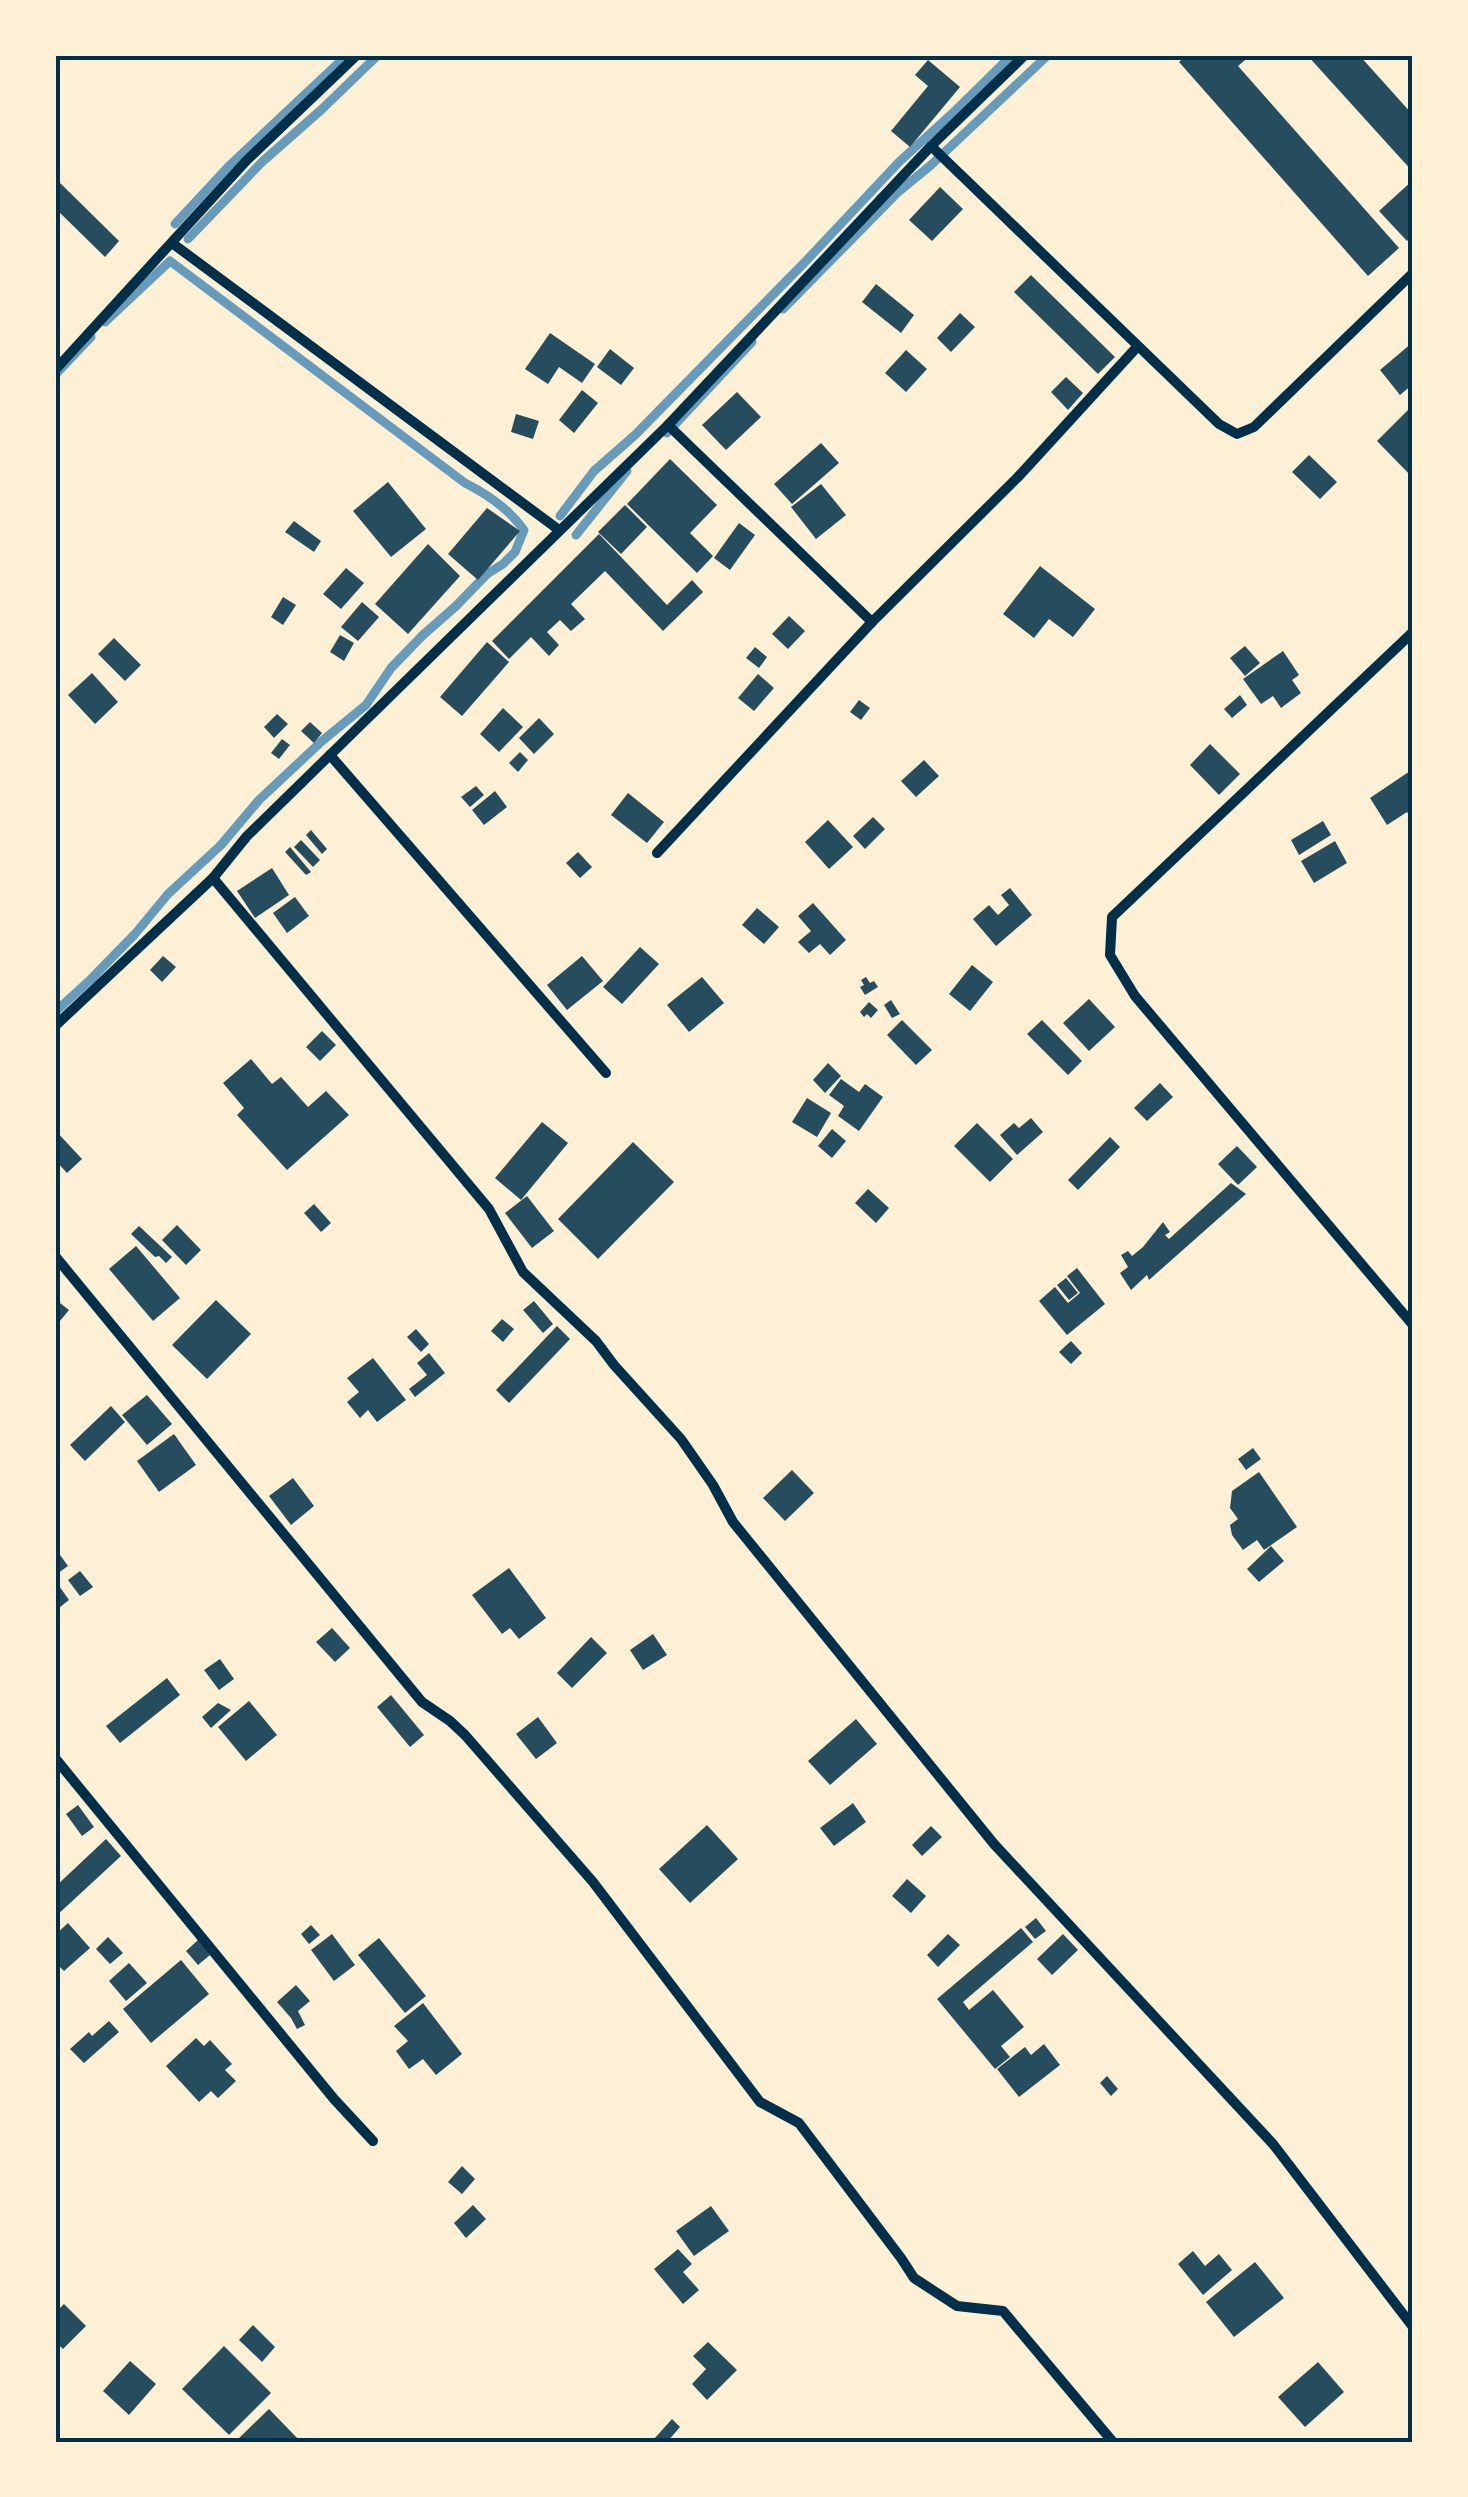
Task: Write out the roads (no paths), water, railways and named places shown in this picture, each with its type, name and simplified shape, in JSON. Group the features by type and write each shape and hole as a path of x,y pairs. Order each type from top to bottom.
{"street":[{"path":"55,370 247,160 357,55"},
{"path":"55,1026 213,878 247,836 668,425 931,146 1025,55"},
{"path":"931,146 1219,424 1237,434 1254,427 1413,273"},
{"path":"172,243 559,530"},
{"path":"657,853 872,622 1018,477 1138,346"},
{"path":"668,425 872,622"},
{"path":"1413,632 1112,917 1110,955 1147,1011 1413,1325"},
{"path":"330,755 606,1073"},
{"path":"213,878 490,1210 523,1272 596,1341 681,1440 714,1485 733,1522 994,1844 1273,2144 1413,2328"},
{"path":"55,1256 422,1702 465,1735 593,1882 760,2102 799,2123 914,2278 957,2306 1003,2311 1113,2442"},
{"path":"55,1758 334,2099 373,2141"}],"waterway":[{"path":"175,224 228,167 347,55"},
{"path":"188,239 262,162 378,55"},
{"path":"560,516 594,471 635,435 899,162 1012,55"},
{"path":"783,309 897,193 1048,55"},
{"path":"55,1012 135,934 168,894 221,845 259,800 366,705 391,668 423,635 515,552 524,530 497,503 170,261 105,322"},
{"path":"55,375 91,337"},
{"path":"667,433 752,342"},
{"path":"576,535 627,471"}]}
